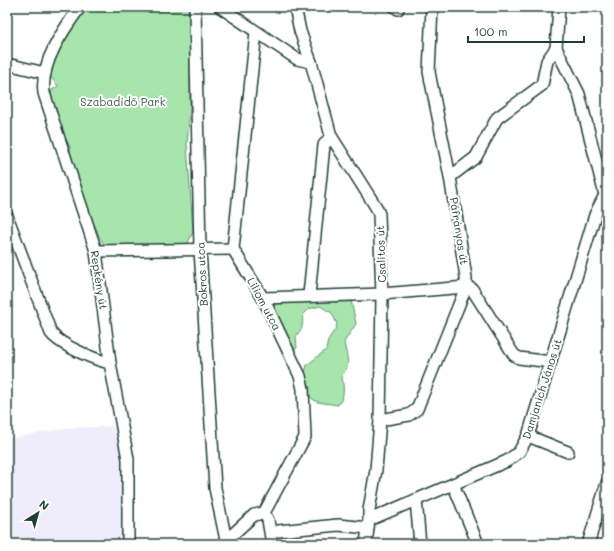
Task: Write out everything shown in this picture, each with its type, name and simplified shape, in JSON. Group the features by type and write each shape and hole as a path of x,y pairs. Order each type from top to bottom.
{"street":[{"name":"Repkény út","path":"80,7 59,40 45,73 43,83 44,93 96,251 110,362 128,459 128,544"},
{"name":"Bokros utca","path":"195,7 200,250 215,488 224,542"},
{"path":"220,7 297,59 311,62"},
{"name":"Csalitos út","path":"295,7 300,31 311,62 332,136 379,214 382,294 380,420 376,470 369,510 369,524"},
{"name":"Páfrányos út","path":"380,420 409,415 417,410 466,287 466,277 450,177 429,72 432,7"},
{"path":"450,177 476,157 497,118 542,85 547,61 556,48 559,7"},
{"path":"96,251 233,249 256,32"},
{"path":"556,48 579,94 606,196"},
{"path":"7,64 45,73"},
{"path":"309,295 324,145 332,136"},
{"name":"Damjanich János út","path":"369,524 416,500 513,457 523,447 528,436 551,362 595,215 606,196"},
{"path":"7,216 51,333 62,343 103,361 110,362"},
{"name":"Liliom utca","path":"233,249 263,298 300,376 303,389 305,430 302,445 264,513"},
{"path":"263,298 309,295 382,294 466,287 472,290 514,355 519,358 551,362"},
{"path":"528,436 568,452"},
{"path":"588,544 607,483"},
{"path":"454,484 478,544"},
{"path":"416,500 420,544"},
{"path":"224,542 254,515 264,513 268,520 272,544"},
{"path":"278,531 338,525 369,524 366,544"}],"shaded area":[{"path":"120,426 127,462 125,544 16,544 7,520 7,439 68,428"}],"green space":[{"name":"Szabadidő Park","path":"86,7 190,7 190,108 187,144 193,232 186,247 109,247 103,243 99,236 72,169 70,146 62,134 51,94 52,90 58,86 48,74 53,60"},
{"path":"351,300 356,324 344,342 348,364 342,375 343,391 341,401 338,405 317,402 310,397 304,376 307,365 326,350 328,340 336,328 337,324 332,313 320,306 308,309 303,314 302,328 296,336 297,348 294,350 289,346 273,308 275,304 281,302"},
{"path":"607,522 607,544 600,544"}]}
